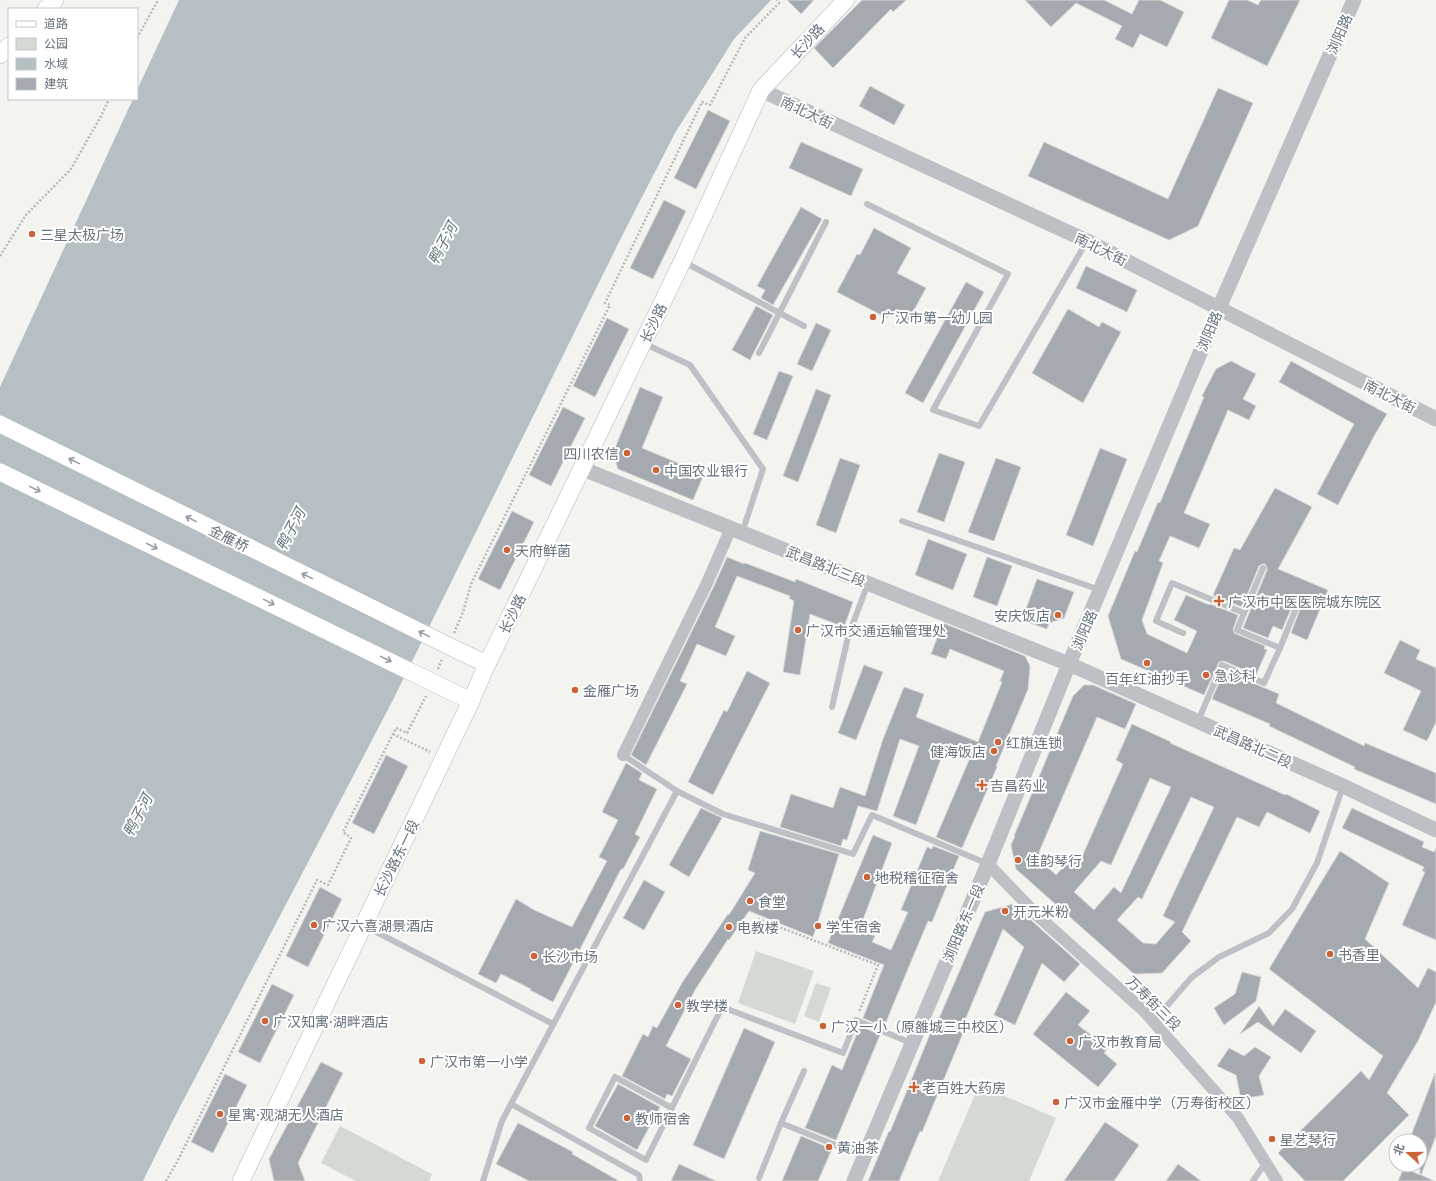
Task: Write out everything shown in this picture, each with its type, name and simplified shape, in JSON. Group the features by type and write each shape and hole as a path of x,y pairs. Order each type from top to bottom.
{"main road":[{"path":"47,8 55,0"},
{"name":"长沙路","path":"487,664 583,469 682,262 761,90 846,0"},
{"path":"0,55 8,47"},
{"name":"金雁桥","path":"0,424 451,653 487,664"},
{"path":"0,472 435,682 471,702"},
{"name":"长沙路东一段","path":"241,1181 471,702 487,664"}],"street":[{"name":"浏阳路","path":"1069,664 1219,308 1354,0"},
{"name":"南北大街","path":"761,90 1087,241 1436,419"},
{"name":"武昌路北三段","path":"583,469 1069,664"},
{"path":"623,756 707,583 736,530"},
{"name":"武昌路北二段","path":"1069,664 1343,786 1436,830"},
{"name":"浏阳路东一段","path":"854,1181 988,864 1069,664"},
{"name":"万寿街三段","path":"988,864 1038,916 1144,1011 1238,1118 1277,1181"}],"lane":[{"path":"867,204 1008,274 933,410 979,426 1087,241"},
{"path":"759,353 826,222"},
{"path":"682,262 804,326"},
{"path":"643,343 690,365 764,469 736,530"},
{"path":"902,521 1100,590"},
{"path":"1263,568 1237,630 1280,648"},
{"path":"832,707 848,637 868,583"},
{"path":"1183,633 1156,621 1172,583 1244,613"},
{"path":"1198,721 1222,665 1264,683 1297,606"},
{"path":"623,756 677,791 723,814 853,854 872,815 988,864"},
{"path":"1153,1022 1192,978 1219,957 1269,933 1292,909 1317,863 1343,786"},
{"path":"483,1181 502,1121 677,791"},
{"path":"364,925 553,1024"},
{"path":"672,1108 615,1077 589,1128 646,1160 672,1108 722,1007 843,1053 856,1020 913,1043"},
{"path":"759,1178 804,1071"},
{"path":"511,1104 639,1175 640,1181"},
{"path":"782,1123 864,1157"},
{"path":"1253,1181 1266,1162"}],"path":[{"path":"138,36 158,0"},
{"path":"454,634 463,612 471,584 610,305 605,303 702,102 710,105 745,38 779,4 777,0"},
{"path":"0,256 26,215 71,169 109,100"},
{"path":"166,1181 177,1162 316,880 328,885 350,838 343,832 396,728 407,733 451,653"},
{"path":"393,734 443,759"},
{"path":"758,918 878,965 856,1020"}],"green space":[{"path":"756,951 814,971 795,1024 738,1003"},
{"path":"816,983 831,988 819,1022 804,1016"},
{"path":"979,1085 1056,1118 1029,1181 938,1181"},
{"path":"340,1126 432,1174 429,1181 356,1181 321,1163"}],"water":[{"name":"鸭子河","path":"179,0 771,0 734,39 675,133 622,236 393,700 171,1124 143,1181 0,1181 0,387 133,100 138,100 138,88"}],"building":[{"path":"787,0 814,0 801,14"},
{"path":"862,0 906,0 893,12 891,9 833,68 814,48"},
{"path":"1025,0 1104,0 1132,14 1139,0 1160,0 1184,12 1167,47 1140,34 1133,48 1115,39 1122,26 1076,3 1051,27"},
{"path":"1229,0 1247,0 1258,5 1261,0 1300,0 1267,66 1211,38"},
{"path":"870,86 905,105 894,125 859,106"},
{"path":"1218,88 1253,103 1198,226 1169,240 1028,176 1044,142 1168,199"},
{"path":"708,110 730,121 696,189 674,178"},
{"path":"801,142 863,169 851,196 789,168"},
{"path":"664,200 686,211 653,279 630,268"},
{"path":"801,207 822,219 773,305 761,298 765,290 757,286"},
{"path":"874,228 911,248 897,273 926,288 907,323 890,313 887,318 837,292 857,254 860,255"},
{"path":"1086,266 1137,290 1127,312 1076,288"},
{"path":"966,282 984,292 923,403 905,393"},
{"path":"756,306 773,315 750,360 732,350"},
{"path":"1068,309 1099,327 1102,322 1121,332 1083,403 1032,373"},
{"path":"607,318 629,329 595,397 573,386"},
{"path":"816,323 831,330 812,371 797,364"},
{"path":"1231,361 1256,374 1243,399 1256,406 1249,420 1228,410 1184,513 1210,524 1199,548 1170,536 1159,561 1163,563 1142,620 1147,634 1187,653 1197,631 1174,620 1186,595 1238,615 1233,629 1234,633 1265,646 1264,649 1267,650 1256,675 1224,661 1219,662 1204,695 1121,659 1108,616 1135,551 1137,552 1158,502 1160,503 1204,397 1202,396 1216,369"},
{"path":"1291,361 1387,414 1338,505 1317,494 1354,424 1279,382"},
{"path":"779,371 793,376 767,440 753,434"},
{"path":"640,387 663,397 642,448 704,474 693,500 618,469 613,453"},
{"path":"816,389 831,395 798,482 783,476"},
{"path":"563,407 585,418 551,486 529,475"},
{"path":"1100,448 1127,459 1093,546 1066,535"},
{"path":"939,453 965,462 944,522 917,512"},
{"path":"840,458 860,465 836,533 816,525"},
{"path":"996,458 1021,467 994,541 968,532"},
{"path":"1275,488 1312,507 1278,569 1328,590 1307,640 1291,633 1301,607 1301,604 1298,602 1293,604 1282,630 1273,626 1268,638 1243,628 1267,570 1265,564 1259,566 1242,607 1213,595 1234,548 1240,550"},
{"path":"512,511 534,522 500,590 478,579"},
{"path":"928,539 967,554 953,590 915,575"},
{"path":"727,557 795,582 796,579 853,602 844,627 810,614 800,675 783,672 794,601 789,598 790,596 737,576 715,627 735,636 726,656 697,644 680,681 687,684 646,765 631,755"},
{"path":"987,557 1012,566 997,606 973,597"},
{"path":"1037,579 1074,592 1064,618 1049,623 1047,629 1022,620"},
{"path":"943,623 1025,656 1030,666 1028,689 996,766 997,767 962,848 936,837 970,758 945,748 916,825 893,816 919,746 900,739 877,811 858,806 847,840 843,839 841,846 780,827 791,794 833,808 840,787 865,796 883,739 904,687 924,694 916,717 978,742 1002,682 1000,681 1004,671 950,649 946,659 931,654"},
{"path":"1400,640 1420,650 1416,659 1436,668 1436,722 1427,741 1403,730 1421,691 1384,673"},
{"path":"864,665 883,672 856,740 838,733"},
{"path":"747,671 770,683 713,795 688,782 724,710 727,712"},
{"path":"1224,671 1279,694 1276,703 1364,746 1365,743 1436,773 1436,804 1354,769 1355,767 1269,726 1270,724 1212,699"},
{"path":"1084,685 1093,685 1136,704 1125,729 1097,717 1039,852 1043,863 1056,875 1075,854 1081,859 1123,764 1116,760 1132,724 1171,742 1170,743 1285,795 1286,794 1320,811 1310,833 1267,812 1259,827 1237,817 1182,932 1191,941 1162,973 1134,974 1016,869 1011,845 1073,696","holes":["1150,778 1171,787 1121,893 1114,887 1094,910 1074,892 1101,861 1111,865","1191,797 1214,807 1163,916 1175,922 1156,944 1143,943 1117,920 1138,897 1142,899"]},
{"path":"386,755 408,766 374,834 352,823"},
{"path":"626,763 642,773 639,780 657,789 635,834 640,837 623,869 621,869 553,1002 501,974 496,983 478,974 516,899 534,910 572,927 607,861 599,857 618,820 602,812"},
{"path":"701,808 722,818 689,877 669,865"},
{"path":"1352,808 1424,842 1422,847 1434,852 1436,848 1436,940 1402,925 1425,872 1422,871 1424,867 1342,828"},
{"path":"760,831 839,854 813,937 749,911 729,940 728,939 695,990 666,1046 691,1059 672,1096 667,1094 665,1099 622,1076 643,1034 648,1037 653,1026 657,1028 682,983 728,914 729,915 755,873 748,870"},
{"path":"873,835 892,843 859,930 875,936 872,942 891,950 908,912 901,910 927,847 932,849 933,846 959,856 932,922 928,921 884,1027 863,1018 884,965 828,943"},
{"path":"1340,851 1389,883 1365,939 1418,988 1428,968 1436,972 1436,1002 1418,1041 1387,1093 1409,1115 1391,1133 1388,1133 1388,1136 1343,1181 1305,1181 1278,1153 1361,1071 1369,1080 1383,1056 1269,969"},
{"path":"644,880 665,892 644,930 623,918"},
{"path":"320,887 342,899 308,967 286,956"},
{"path":"1013,904 1080,964 1064,982 1042,963 1015,1025 994,1015 1024,947 1003,929 960,1032 963,1033 922,1132 920,1131 899,1181 868,1181 889,1131 890,1132 935,1022 937,1023 985,912"},
{"path":"1242,972 1261,977 1256,1001 1224,1025 1214,1008 1235,994"},
{"path":"272,984 294,995 260,1063 238,1052"},
{"name":"广汉市教育局","path":"1066,992 1090,1011 1078,1025 1108,1048 1104,1053 1117,1064 1098,1087 1033,1034"},
{"path":"1259,1006 1273,1026 1285,1009 1316,1031 1301,1053 1258,1022 1240,1034"},
{"path":"860,1026 880,1035 836,1140 805,1128 832,1065 842,1070"},
{"path":"744,1028 775,1042 724,1159 693,1145"},
{"path":"1255,1047 1271,1057 1259,1076 1264,1095 1241,1099 1236,1075 1217,1066 1229,1048 1244,1056"},
{"path":"321,1062 343,1073 298,1163 305,1181 274,1181 269,1159"},
{"path":"1435,1073 1436,1136 1428,1157 1428,1133 1412,1133"},
{"path":"225,1074 247,1085 213,1153 191,1142"},
{"name":"教师宿舍","path":"618,1084 660,1107 637,1150 595,1126"},
{"path":"1105,1122 1139,1145 1114,1181 1064,1181"},
{"path":"518,1123 573,1152 572,1154 619,1181 529,1181 496,1164"},
{"path":"801,1136 832,1149 818,1181 782,1181"},
{"path":"679,1164 716,1181 671,1181"},
{"path":"1178,1164 1201,1181 1166,1181"},
{"path":"1402,1173 1415,1173 1420,1175 1420,1173 1422,1173 1421,1175 1434,1181 1398,1181"}],"place":[{"name":"三星太极广场","path":"32,234"},
{"name":"广汉市第一幼儿园","path":"873,317"},
{"name":"四川农信","path":"627,453"},
{"name":"中国农业银行","path":"656,470"},
{"name":"天府鲜菌","path":"507,550"},
{"name":"广汉市中医医院城东院区","path":"1219,601"},
{"name":"安庆饭店","path":"1058,615"},
{"name":"广汉市交通运输管理处","path":"798,630"},
{"name":"百年红油抄手","path":"1147,663"},
{"name":"急诊科","path":"1206,675"},
{"name":"金雁广场","path":"575,690"},
{"name":"红旗连锁","path":"998,742"},
{"name":"健海饭店","path":"994,751"},
{"name":"吉昌药业","path":"982,785"},
{"name":"佳韵琴行","path":"1018,860"},
{"name":"地税稽征宿舍","path":"867,877"},
{"name":"食堂","path":"750,901"},
{"name":"开元米粉","path":"1005,911"},
{"name":"广汉六喜湖景酒店","path":"314,925"},
{"name":"学生宿舍","path":"818,926"},
{"name":"电教楼","path":"729,927"},
{"name":"书香里","path":"1330,954"},
{"name":"长沙市场","path":"534,956"},
{"name":"教学楼","path":"678,1005"},
{"name":"广汉知寓·湖畔酒店","path":"265,1021"},
{"name":"广汉一小（原雒城三中校区）","path":"823,1026"},
{"name":"广汉市教育局","path":"1070,1041"},
{"name":"广汉市第一小学","path":"422,1061"},
{"name":"老百姓大药房","path":"914,1087"},
{"name":"广汉市金雁中学（万寿街校区）","path":"1056,1102"},
{"name":"星寓·观湖无人酒店","path":"220,1114"},
{"name":"教师宿舍","path":"627,1118"},
{"name":"星艺琴行","path":"1272,1139"},
{"name":"黄油茶","path":"829,1147"}]}
